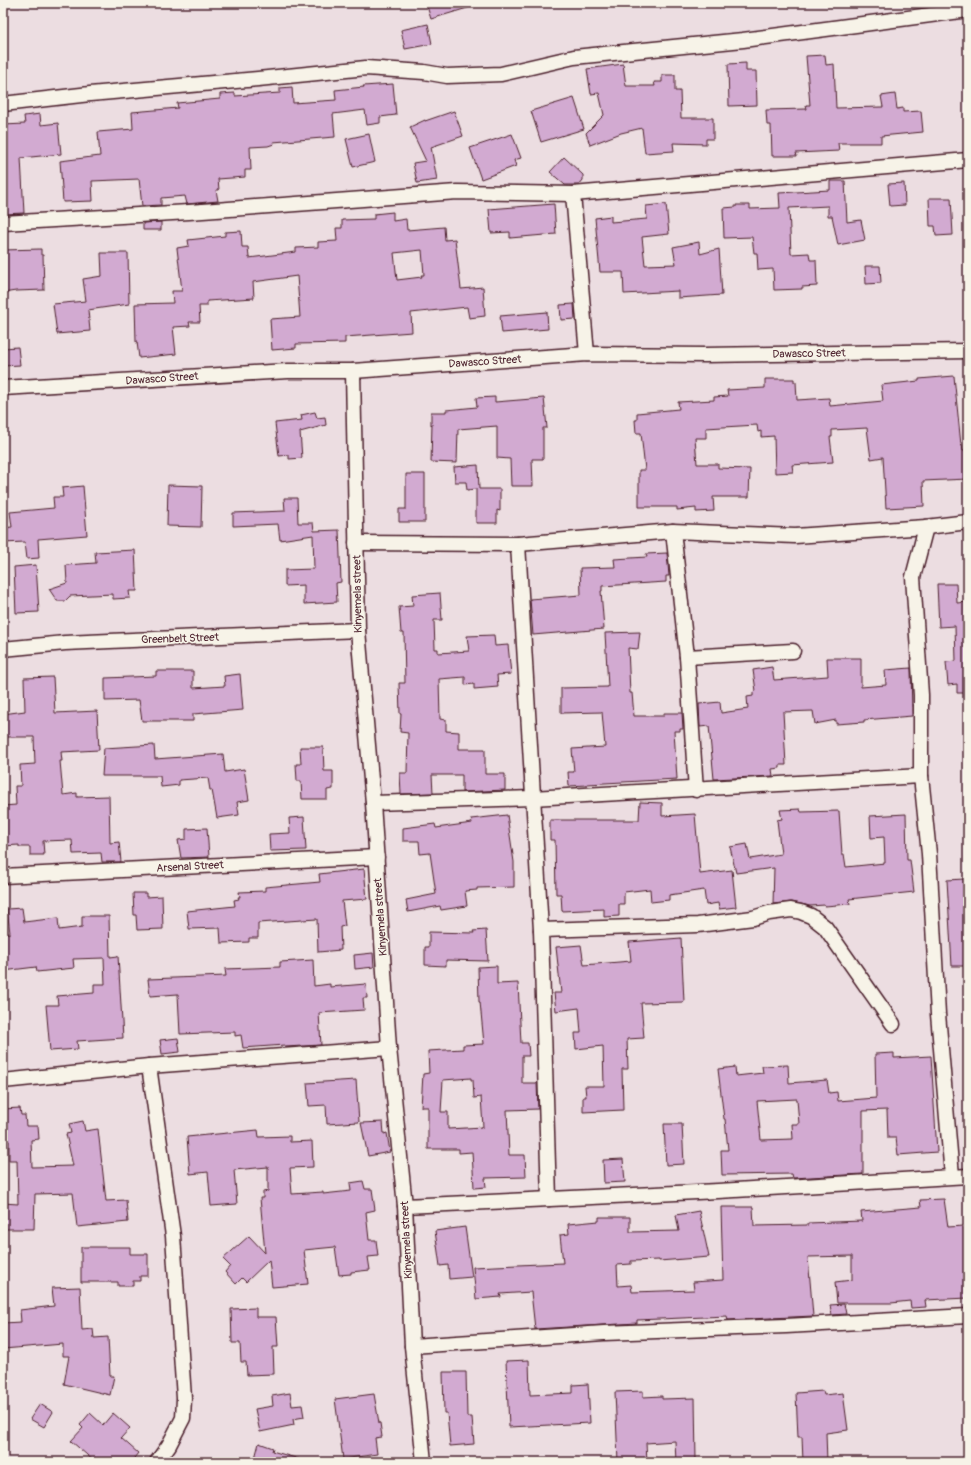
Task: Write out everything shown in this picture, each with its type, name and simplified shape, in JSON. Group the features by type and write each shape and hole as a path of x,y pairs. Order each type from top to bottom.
{"street":[{"path":"3,104 90,94 258,80 366,68 424,72 448,76 501,74 574,57 743,40 968,10"},
{"path":"3,223 197,212 457,192 573,194 968,160"},
{"path":"573,194 587,354"},
{"name":"Dawasco Street","path":"3,388 288,371 353,371 587,354 705,355 968,351"},
{"name":"Kinyemela street","path":"353,371 358,630 374,803 388,1048 405,1206 412,1346 424,1462"},
{"path":"356,543 518,544 673,531 795,536 926,527 968,522"},
{"path":"926,527 913,576 920,695 921,776 929,854 938,1014 952,1176"},
{"path":"673,531 687,657 696,790"},
{"path":"518,544 541,930 549,1199"},
{"name":"Greenbelt Street","path":"3,649 65,643 358,630"},
{"path":"687,657 793,651"},
{"path":"374,803 532,798 696,790 921,776"},
{"name":"Arsenal Street","path":"3,876 376,857"},
{"path":"541,930 698,925 753,918 780,911 791,910 801,912 811,916 825,927 893,1024"},
{"path":"3,1081 149,1066 388,1048"},
{"path":"149,1066 173,1236 184,1398 183,1418 169,1445 157,1462"},
{"path":"405,1206 718,1191 968,1176"},
{"path":"412,1346 604,1333 786,1326 968,1316"}],"building":[{"path":"426,3 474,3 474,6 431,19"},
{"path":"428,24 432,44 405,49 401,30"},
{"path":"825,55 826,65 834,64 836,108 883,107 881,96 895,94 897,109 903,108 903,112 921,111 923,132 881,136 881,143 838,143 839,151 796,153 797,156 772,156 771,125 767,125 766,110 807,109 806,105 810,105 806,56"},
{"path":"746,63 746,71 756,71 757,105 729,106 728,64"},
{"path":"623,64 626,86 655,86 654,82 662,82 662,75 675,75 675,91 680,91 681,118 713,118 713,139 706,139 706,144 673,143 674,151 645,153 642,128 621,133 590,145 586,133 604,115 599,93 591,94 587,69"},
{"path":"393,84 396,115 380,117 380,123 367,125 365,110 333,114 335,137 273,142 274,144 268,146 250,147 251,170 245,170 245,177 218,179 219,190 216,190 218,201 187,204 185,196 161,198 161,205 142,206 139,179 92,181 93,201 63,202 60,161 100,156 98,132 133,129 132,112 178,108 177,103 220,99 220,94 235,93 235,96 280,93 280,88 292,87 293,103 336,100 335,90"},
{"path":"574,98 584,129 541,142 531,111"},
{"path":"454,111 463,136 431,147 437,180 417,183 413,163 426,161 410,127 425,120"},
{"path":"40,114 41,125 58,123 61,154 21,158 24,213 3,214 3,125 25,124 24,116"},
{"path":"369,134 375,162 353,167 346,139"},
{"path":"512,134 521,158 514,160 516,166 481,179 470,148"},
{"path":"564,157 583,175 583,180 579,185 565,185 550,172"},
{"path":"830,181 845,181 847,222 861,220 865,240 838,245 832,216 828,216 828,206 789,208 791,254 809,253 810,260 816,260 817,286 802,287 802,289 774,290 773,269 758,270 757,253 754,253 752,237 724,238 723,208 736,207 736,205 750,205 750,209 780,208 779,193 830,190"},
{"path":"904,183 905,205 890,206 888,184"},
{"path":"929,198 951,198 953,235 936,236 935,226 930,226"},
{"path":"554,204 556,234 510,238 510,232 491,233 489,209"},
{"path":"666,204 669,234 642,237 645,265 676,264 673,247 699,242 700,254 719,249 722,295 678,298 678,291 624,294 623,272 600,272 595,218 611,216 611,222 647,219 646,206"},
{"path":"393,212 393,221 406,219 407,230 444,227 445,240 455,239 461,289 483,287 485,316 469,318 467,307 411,313 412,332 345,337 345,343 296,344 296,348 272,350 270,319 300,317 297,276 253,282 254,298 207,301 207,306 199,306 200,322 189,322 190,326 173,327 176,354 139,358 136,342 135,304 173,303 172,291 182,291 177,248 189,246 188,240 225,236 225,232 241,231 242,247 248,247 249,258 296,252 296,248 318,247 318,242 337,241 336,228 342,228 342,220 374,219 374,214","holes":["422,250 424,275 421,275 422,277 397,280 394,253"]},
{"path":"161,222 161,230 143,230 143,223"},
{"path":"41,249 41,255 43,255 44,290 3,293 3,250"},
{"path":"101,253 128,253 129,304 88,310 90,331 57,334 53,304 86,301 83,279 102,276"},
{"path":"865,266 880,266 881,283 866,284"},
{"path":"574,304 575,319 561,320 560,305"},
{"path":"547,312 548,329 502,333 500,316"},
{"path":"18,347 20,365 3,366 3,348"},
{"path":"954,376 961,445 962,444 963,451 968,450 968,479 923,481 924,506 886,508 883,457 871,459 867,428 832,430 832,437 830,437 833,462 792,465 793,472 775,473 774,436 761,437 761,431 758,432 757,425 706,428 706,438 695,438 697,464 718,464 718,468 750,469 749,497 713,497 714,511 696,512 696,508 677,510 677,507 639,507 639,470 645,470 641,433 636,433 635,420 637,420 637,413 679,409 678,402 714,400 714,397 728,396 727,390 765,388 765,379 794,379 794,382 796,382 797,400 829,398 830,406 883,401 881,385 919,381 919,379"},
{"path":"495,397 495,402 544,398 547,428 543,428 543,459 532,459 533,486 511,486 510,459 497,458 497,426 458,429 457,463 431,462 431,412 446,412 446,410 477,407 476,398"},
{"path":"315,412 317,418 325,417 326,425 300,432 302,458 289,459 289,455 279,456 275,423 302,420 301,415"},
{"path":"478,465 479,489 500,489 500,511 497,510 497,523 476,523 476,489 467,490 466,482 455,482 454,467"},
{"path":"406,474 425,474 425,522 399,522 399,509 406,509"},
{"path":"168,485 202,486 201,527 167,526"},
{"path":"83,486 87,535 38,539 39,558 27,559 25,542 3,543 3,528 12,527 10,512 54,508 53,497 63,497 62,488"},
{"path":"284,498 297,498 298,523 313,523 314,531 339,530 341,582 336,583 337,602 304,604 304,585 285,586 285,570 314,569 313,535 280,540 278,524 233,526 233,513 285,511"},
{"path":"135,550 137,591 129,591 130,598 113,599 113,594 70,596 65,601 57,601 49,589 67,583 66,565 96,563 95,552"},
{"path":"667,553 669,576 666,576 666,582 602,586 601,591 604,629 533,635 530,599 581,595 580,568 615,567 614,559 647,557 646,554"},
{"path":"36,565 39,612 16,613 14,567"},
{"path":"937,584 956,584 957,603 968,602 968,693 957,693 957,684 948,685 946,662 956,661 955,626 939,627"},
{"path":"440,593 442,620 434,620 435,649 438,649 438,653 469,651 467,636 494,635 495,646 508,645 511,674 497,675 498,687 474,689 474,684 465,685 465,677 439,679 440,719 446,720 446,731 459,732 459,749 485,749 485,774 505,774 505,790 462,792 462,775 432,775 433,793 401,794 400,773 407,773 408,733 400,732 401,714 399,683 405,683 404,633 401,633 399,607 413,606 412,595"},
{"path":"640,632 638,649 628,648 630,693 632,693 634,716 664,716 664,713 682,713 683,729 680,729 680,731 674,731 677,779 569,786 568,772 574,772 572,749 605,747 602,712 561,713 561,688 608,687 605,633"},
{"path":"827,658 861,658 861,687 886,685 885,670 911,668 912,716 836,724 836,720 815,724 813,711 783,712 786,765 780,765 780,768 772,769 773,776 714,779 709,726 700,727 699,704 720,702 721,713 748,709 747,697 753,696 753,692 756,691 753,670 772,667 774,680 828,676"},
{"path":"156,671 193,671 193,688 225,686 224,676 240,674 243,710 193,714 193,721 142,721 139,700 105,701 105,678 156,676"},
{"path":"53,677 55,713 97,711 99,750 61,752 62,761 60,761 63,795 77,793 77,797 109,796 110,843 119,842 121,862 102,862 101,853 73,854 72,840 43,841 44,855 30,855 30,847 19,847 19,845 3,846 3,806 16,805 15,786 21,786 20,765 35,764 34,737 3,737 3,714 25,711 24,678"},
{"path":"154,745 155,759 223,754 225,772 244,769 249,800 237,802 239,815 217,818 212,790 210,790 208,778 179,780 179,785 161,787 160,776 102,776 104,748"},
{"path":"300,747 323,747 324,771 333,771 333,789 327,790 327,799 302,799 301,781 297,781 296,764 301,764"},
{"path":"640,802 662,803 662,816 695,814 700,874 732,870 736,907 719,909 718,903 706,905 704,890 669,895 669,900 651,902 650,889 624,892 624,904 619,904 619,916 604,917 604,909 562,911 561,894 556,894 555,840 550,840 550,820 639,820"},
{"path":"800,809 801,812 839,811 842,854 844,854 846,867 885,863 884,837 871,838 870,816 906,814 907,860 910,860 914,892 849,899 850,904 810,906 792,902 773,904 774,868 736,873 730,847 747,844 750,859 781,854 777,820 782,819 780,810"},
{"path":"507,815 514,862 514,887 477,888 477,890 465,891 467,906 441,910 440,906 408,912 406,900 436,894 430,853 420,854 419,841 403,841 403,828 435,824 436,828 472,823 471,819"},
{"path":"304,817 306,850 270,851 269,834 290,833 289,818"},
{"path":"207,828 209,857 181,858 178,840 186,839 186,829"},
{"path":"364,869 367,899 342,901 345,926 340,927 341,950 318,952 317,919 258,923 258,938 249,938 249,942 221,943 220,928 189,929 187,911 235,906 234,900 239,899 239,892 265,891 265,887 320,882 319,874"},
{"path":"964,879 964,892 968,892 968,966 952,966 947,880"},
{"path":"133,893 146,893 146,897 162,896 163,929 137,930 136,915 134,915"},
{"path":"22,908 24,922 58,918 59,930 82,927 82,916 109,916 110,957 118,956 123,1038 77,1041 78,1049 50,1051 46,1005 58,1005 57,996 94,993 94,984 105,984 104,958 73,959 74,968 37,972 36,967 3,971 3,934 10,933 7,909"},
{"path":"486,930 488,961 446,960 446,966 425,965 425,947 429,947 429,932 474,933 473,931"},
{"path":"681,938 684,1002 641,1003 644,1038 627,1039 628,1069 622,1069 623,1110 583,1112 583,1097 586,1097 585,1086 604,1086 603,1046 576,1049 575,1033 581,1033 579,1008 556,1011 554,993 561,993 556,947 581,945 584,965 631,961 629,942"},
{"path":"373,953 374,967 355,969 354,955"},
{"path":"313,960 314,986 330,984 330,987 366,984 367,998 363,998 364,1010 319,1013 321,1045 285,1047 285,1045 243,1048 241,1035 235,1036 235,1032 180,1034 178,994 150,996 148,979 226,976 225,969 280,967 280,962"},
{"path":"497,966 497,984 518,983 521,1043 528,1043 529,1056 522,1056 522,1083 537,1083 538,1109 507,1110 509,1155 525,1155 526,1177 485,1178 486,1187 474,1188 472,1152 459,1153 459,1149 428,1149 428,1107 421,1107 423,1074 429,1073 428,1051 463,1049 463,1045 484,1044 479,1002 478,967","holes":["471,1078 471,1080 473,1080 474,1098 481,1097 483,1127 448,1129 448,1112 441,1112 443,1080"]},
{"path":"178,1038 180,1052 162,1054 160,1040"},
{"path":"894,1053 894,1058 931,1056 937,1152 898,1155 896,1138 888,1138 887,1110 863,1111 863,1174 793,1178 792,1174 722,1175 721,1150 728,1150 718,1069 735,1067 736,1076 763,1073 762,1066 788,1065 789,1083 827,1080 829,1093 837,1092 838,1101 876,1098 875,1054","holes":["797,1099 799,1124 792,1124 793,1139 761,1140 757,1101"]},
{"path":"356,1080 359,1122 327,1124 326,1105 309,1106 307,1083"},
{"path":"20,1108 21,1115 25,1115 26,1126 38,1126 39,1139 31,1140 32,1167 73,1166 66,1134 71,1133 69,1124 83,1121 85,1131 98,1129 106,1201 126,1200 128,1222 77,1227 73,1193 35,1194 34,1229 3,1229 3,1203 18,1204 17,1160 9,1160 9,1141 3,1141 3,1109"},
{"path":"383,1122 384,1134 387,1133 390,1152 368,1156 361,1123"},
{"path":"664,1124 682,1124 684,1164 666,1165"},
{"path":"258,1130 259,1137 290,1136 290,1142 312,1141 313,1167 290,1168 292,1194 323,1192 323,1194 351,1191 350,1183 363,1181 365,1189 372,1189 375,1210 366,1212 369,1240 376,1240 378,1256 368,1257 370,1270 339,1275 335,1247 304,1250 308,1284 272,1287 269,1260 246,1282 242,1278 236,1284 225,1272 230,1266 223,1259 249,1236 265,1253 260,1198 263,1198 263,1192 268,1191 268,1167 234,1170 237,1204 211,1206 208,1172 190,1174 187,1137"},
{"path":"623,1159 625,1182 604,1183 603,1160"},
{"path":"944,1199 948,1227 964,1226 968,1268 968,1298 925,1300 926,1307 911,1308 910,1301 891,1303 837,1303 835,1282 852,1280 852,1256 808,1257 813,1316 728,1320 727,1316 637,1320 637,1323 535,1329 531,1292 500,1294 501,1297 476,1299 473,1267 563,1263 560,1235 569,1234 568,1224 599,1221 599,1217 630,1217 630,1232 679,1231 676,1215 699,1211 709,1257 659,1261 631,1261 631,1264 617,1265 618,1286 631,1285 632,1292 694,1290 693,1282 723,1280 721,1207 753,1207 754,1226 808,1225 808,1223 862,1221 861,1212 921,1207 920,1200"},
{"path":"465,1227 472,1277 449,1279 448,1265 440,1266 435,1231"},
{"path":"81,1247 130,1247 130,1254 148,1254 148,1276 140,1276 140,1281 133,1281 133,1286 118,1286 118,1282 81,1282"},
{"path":"80,1287 82,1330 93,1329 94,1338 108,1337 110,1376 114,1376 110,1395 64,1384 69,1356 63,1356 63,1344 3,1349 3,1323 21,1322 20,1310 54,1306 52,1288"},
{"path":"844,1304 846,1314 832,1315 830,1305"},
{"path":"256,1308 256,1317 276,1317 278,1347 273,1347 274,1374 247,1375 246,1362 241,1362 240,1343 232,1343 231,1309"},
{"path":"529,1360 530,1395 573,1393 573,1385 588,1384 590,1423 509,1427 506,1361"},
{"path":"443,1372 466,1372 467,1417 472,1417 474,1444 450,1446 447,1413 444,1413"},
{"path":"643,1391 643,1397 662,1396 662,1399 695,1398 696,1462 676,1462 675,1441 646,1443 647,1462 618,1462 615,1392"},
{"path":"823,1391 824,1395 843,1393 848,1430 826,1433 827,1462 803,1462 802,1437 798,1437 796,1393"},
{"path":"290,1393 292,1406 302,1405 304,1417 293,1419 294,1425 260,1432 255,1409 273,1406 272,1396"},
{"path":"374,1394 382,1437 375,1438 377,1454 343,1459 335,1399"},
{"path":"40,1404 53,1412 44,1427 30,1419"},
{"path":"90,1413 103,1425 113,1413 130,1428 121,1438 138,1453 131,1462 95,1462 71,1441 83,1428 80,1425"},
{"path":"259,1443 273,1448 272,1451 299,1459 299,1462 254,1462"}]}
